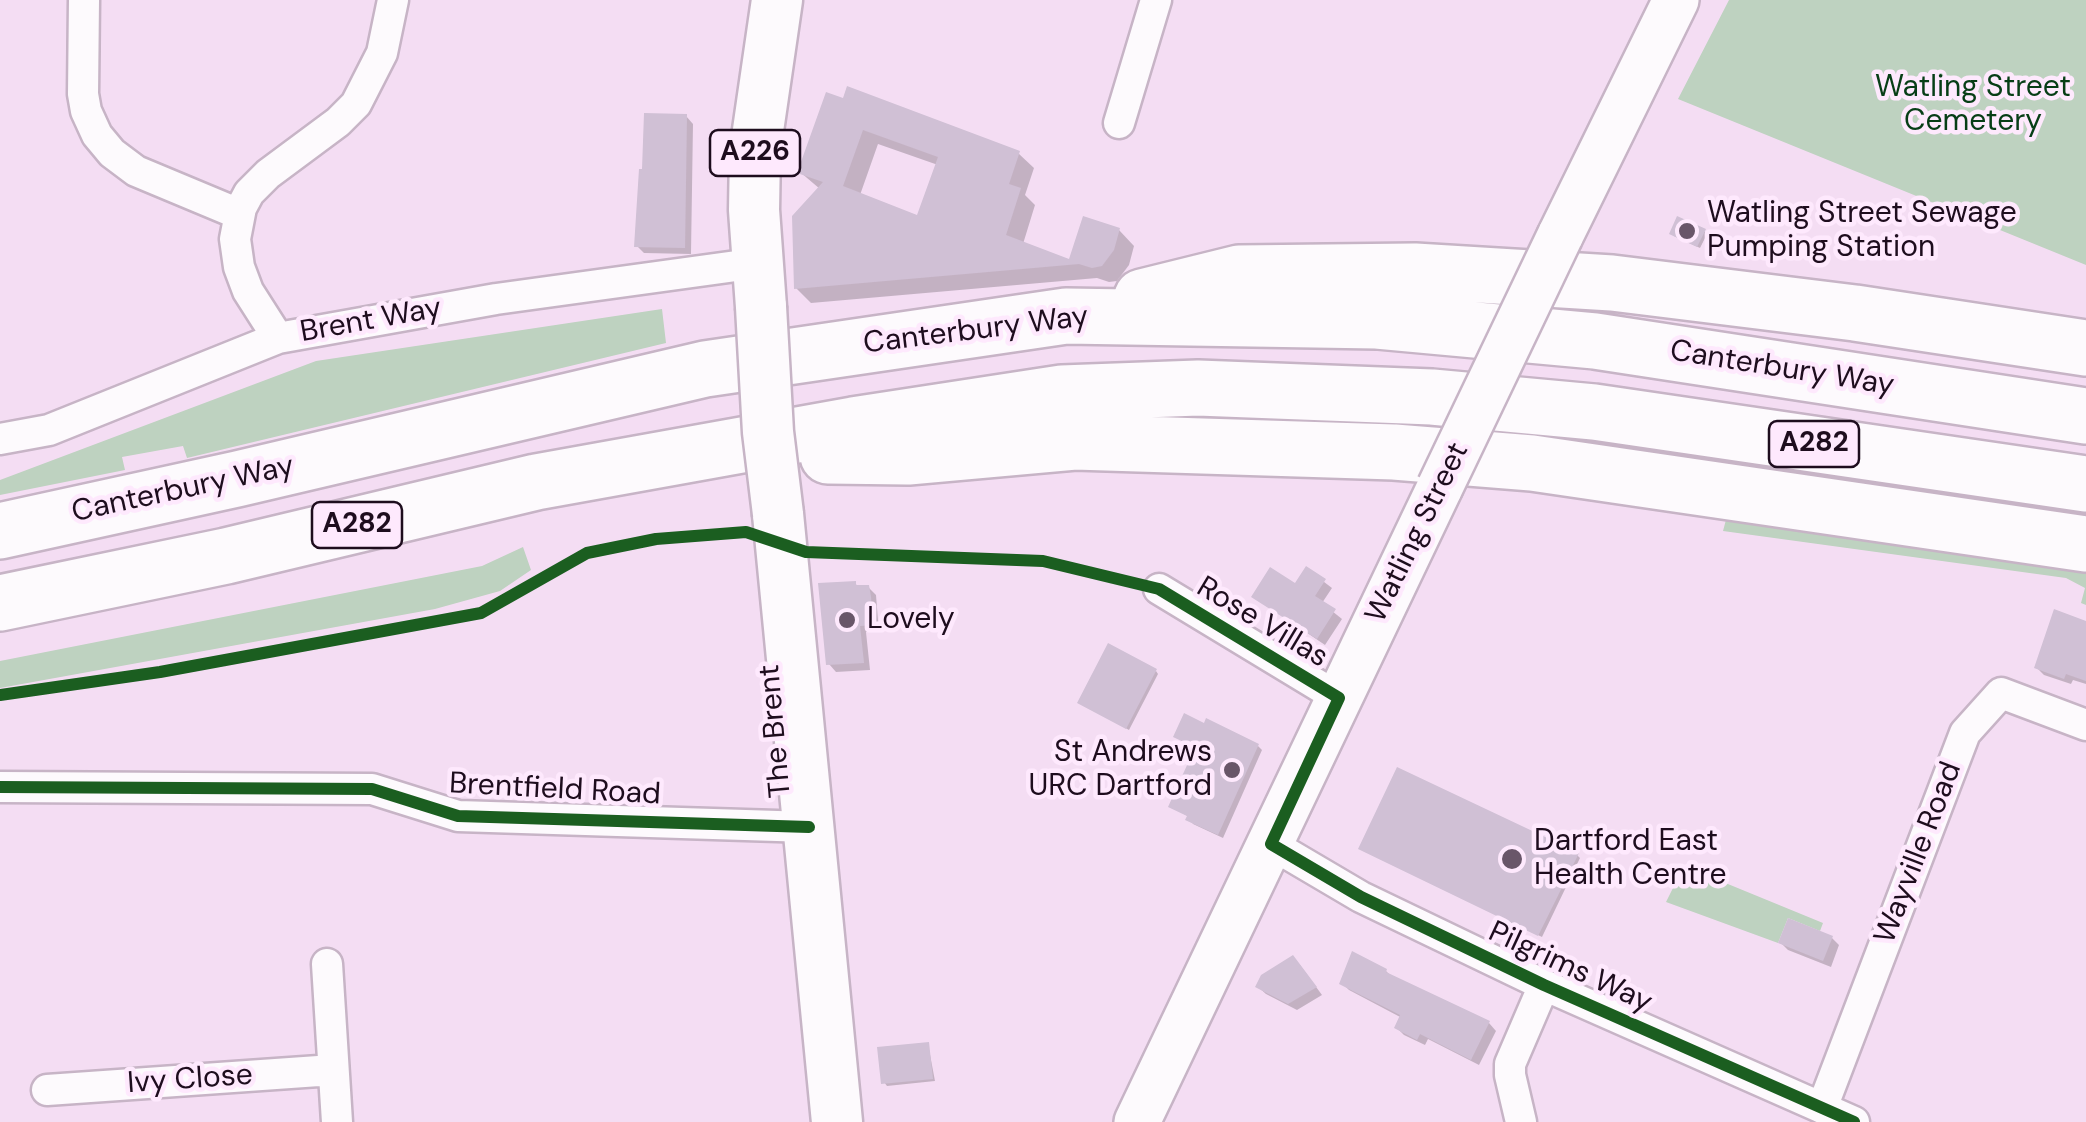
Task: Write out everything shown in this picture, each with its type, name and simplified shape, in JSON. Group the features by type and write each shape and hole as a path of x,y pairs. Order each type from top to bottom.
{"highway":[{"path":"1066,316 1240,273 1416,271 1612,283 1855,313 2086,348"},
{"name":"Canterbury Way","path":"0,530 256,475 705,369 1066,316 1376,321 1595,341 2086,416"},
{"name":"A282","path":"0,603 226,556 536,482 852,425 1062,393 1198,388 1432,397 1594,412 2086,484"},
{"path":"715,451 892,457 1075,442 1394,452 1532,464 2086,544"}],"main road":[{"name":"The Brent","path":"777,0 755,151 759,285 768,432 837,1122"},
{"name":"Watling Street","path":"1137,1122 1676,0"}],"street":[{"path":"84,0 84,105 97,135 112,153 136,171 239,214"},
{"path":"278,338 242,276 235,244 239,214 256,186 356,104 384,47 394,0"},
{"path":"1119,123 1156,0"},
{"name":"Brent Way","path":"0,439 49,430 278,338 496,299 759,285"},
{"name":"Rose Villas","path":"1159,590 1339,698"},
{"name":"Wayville Road","path":"1822,1108 1965,733 2001,693 2086,725"},
{"name":"Brentfield Road","path":"0,787 372,789 458,816 810,827"},
{"name":"Pilgrims Way","path":"1271,844 1346,889 1544,985 1854,1122"},
{"path":"327,964 336,1122"},
{"path":"1521,1122 1510,1076 1511,1060 1544,985"},
{"name":"Ivy Close","path":"47,1090 333,1070"}],"green space":[{"name":"Watling Street Cemetery","path":"1729,0 2086,0 2086,265 1678,99"},
{"path":"662,309 666,343 187,458 183,446 122,457 125,470 0,495 0,480 316,361"},
{"path":"1727,516 2086,568 2086,605 2081,603 2085,588 2066,578 1723,531"},
{"path":"523,547 531,570 500,591 435,609 0,688 0,661 482,566"},
{"path":"1684,866 1823,923 1820,931 1788,918 1778,943 1666,902"}],"building":[{"path":"847,86 1020,151 1009,184 1021,188 1006,235 1069,259 1083,216 1120,228 1114,250 1102,266 1092,268 1079,264 794,289 792,216 823,182 797,173 826,92 843,98","holes":["863,130 938,157 917,215 843,186"]},
{"path":"644,113 687,114 685,248 634,247"},
{"name":"Watling Street Sewage Pumping Station","path":"1677,216 1706,229 1697,247 1669,234"},
{"path":"1306,566 1326,579 1315,596 1336,609 1317,639 1251,597 1270,567 1295,583"},
{"path":"856,581 856,585 869,585 871,597 873,625 860,626 864,663 826,665 818,583"},
{"path":"2054,609 2086,621 2086,681 2066,674 2064,679 2034,668"},
{"path":"1108,643 1157,669 1126,729 1077,703"},
{"path":"1184,713 1204,723 1206,718 1259,744 1218,835 1185,820 1187,816 1168,807 1193,752 1192,746 1173,737"},
{"path":"1397,767 1579,853 1538,936 1358,849"},
{"path":"1788,918 1833,936 1823,961 1778,943"},
{"path":"1352,951 1387,969 1386,972 1490,1021 1471,1060 1420,1034 1417,1040 1394,1028 1400,1015 1339,984"},
{"path":"1293,955 1317,987 1288,1004 1255,987 1261,975"},
{"path":"929,1042 933,1079 881,1084 877,1047"}],"cycle path":[{"path":"0,695 160,672 481,613 587,553 656,539 746,532 806,552 1043,561 1159,589 1339,698 1271,844 1361,897 1544,985 1854,1122"},
{"path":"0,787 372,789 458,816 809,827"}],"place":[{"name":"Watling Street Sewage Pumping Station","path":"1687,231"},
{"name":"Lovely","path":"847,620"},
{"name":"St Andrews URC Dartford","path":"1232,770"},
{"name":"Dartford East Health Centre","path":"1512,859"}]}
